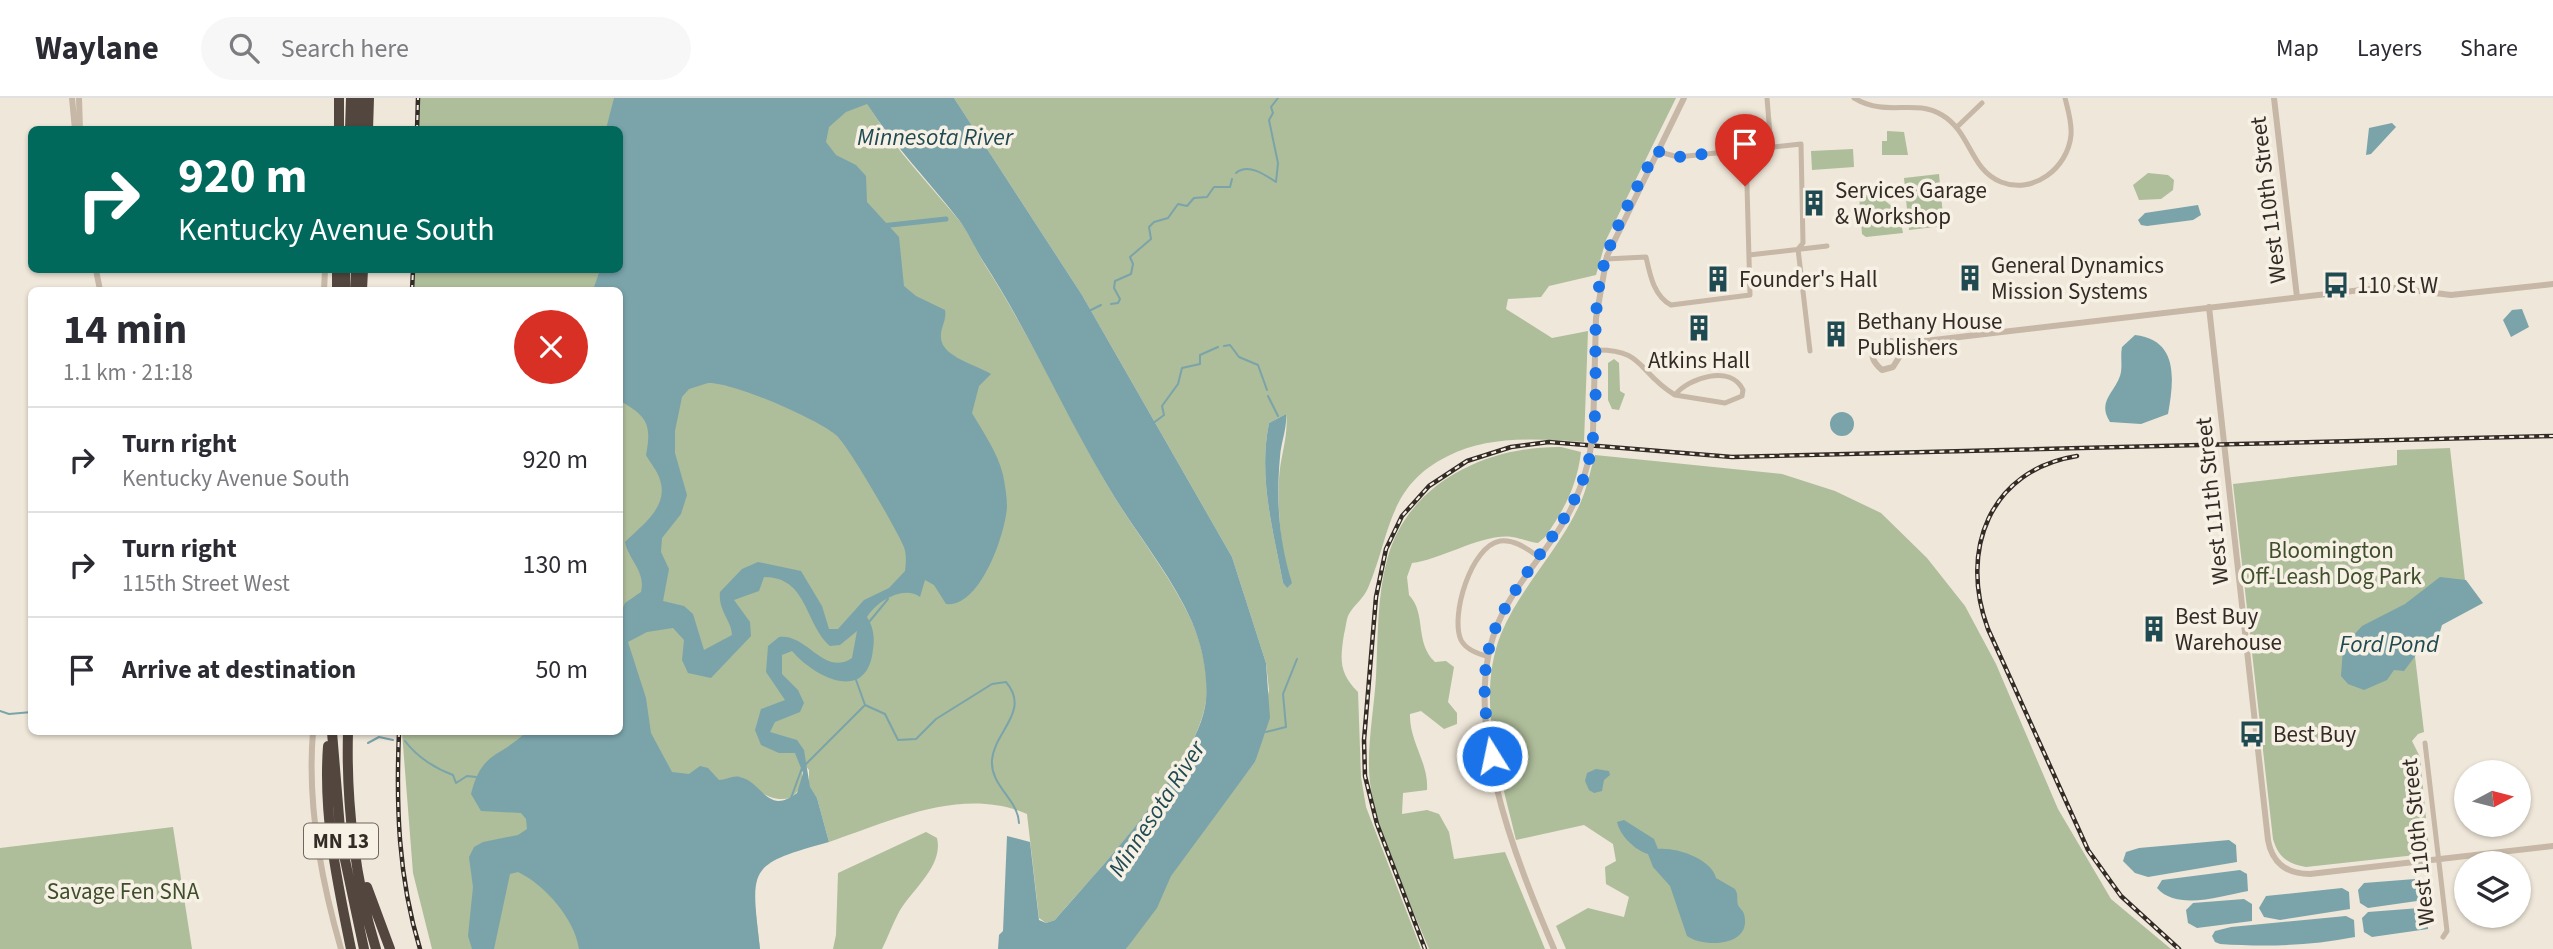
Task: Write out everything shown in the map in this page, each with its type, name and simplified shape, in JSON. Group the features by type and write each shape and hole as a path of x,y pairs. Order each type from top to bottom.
{"highway":[{"path":"339,98 339,126"},
{"path":"350,126 351,98"},
{"path":"360,126 361,98"},
{"path":"368,126 369,98"},
{"path":"330,735 326,801 330,845 351,949"},
{"name":"MN 13","path":"330,735 341,841 364,949"},
{"name":"MN 13","path":"348,735 348,786 368,924 376,949"},
{"path":"359,869 390,949"}],"street":[{"path":"72,98 77,126"},
{"path":"78,126 79,98"},
{"path":"1554,949 1518,863 1505,819 1485,716 1488,657 1498,621 1571,509 1589,459 1593,432 1598,293 1606,259 1684,98"},
{"path":"1767,98 1771,147"},
{"path":"1854,98 1883,110 1922,108 1941,114 1957,127 1980,168 2002,183 2027,185 2052,173 2065,155 2072,133 2065,98"},
{"name":"West 110th Street","path":"2274,98 2297,298"},
{"path":"1957,127 1982,103"},
{"path":"1656,151 1678,157 1801,144 1803,243 1798,249 1810,351"},
{"path":"1606,259 1647,257 1651,279 1659,295 1671,305 1750,295 1746,149"},
{"path":"1749,255 1827,246"},
{"path":"1908,343 1893,367 1882,370 1874,362 1871,353 1878,343 1908,343 2386,287 2451,295 2553,284"},
{"name":"West 111th Street","path":"2209,307 2268,841 2273,857 2285,869 2310,874 2438,859"},
{"path":"1595,350 1620,349 1629,353 1654,381 1675,395 1725,403 1742,396 1743,390 1734,380 1713,376 1687,383 1675,395"},
{"path":"1488,657 1471,650 1460,636 1462,601 1476,559 1491,544 1506,541 1520,545 1539,557"},
{"path":"313,735 311,760 317,839 341,949"},
{"name":"West 110th Street","path":"2425,743 2446,931 2442,937"},
{"path":"2438,859 2553,846"}],"green space":[{"path":"418,98 864,98 896,146 969,235 1106,483 1183,604 1199,640 1204,660 1206,700 1199,727 1185,756 1144,816 1055,920 1046,923 1039,918 1027,814 1002,806 952,805 902,817 829,842 817,798 809,787 809,770 798,756 802,779 799,789 791,798 775,798 763,794 740,777 760,949 432,949 413,873 402,735 623,735 623,287 411,287 411,273 623,273 623,126 417,126"},
{"path":"954,98 1676,98 1606,240 1596,275 1549,286 1541,297 1508,299 1506,309 1552,338 1588,331 1584,442 1497,442 1464,449 1428,468 1402,497 1387,530 1368,588 1347,618 1342,666 1347,679 1358,692 1361,777 1366,807 1421,949 1126,949 1130,943 1087,947 1221,807 1255,762 1269,690 1266,663 1232,557 1082,295","holes":["1286,414 1279,493 1287,588 1283,583 1271,523 1265,464 1269,423"]},
{"path":"1887,131 1904,132 1908,155 1882,155 1882,141 1887,141"},
{"path":"1853,149 1854,167 1812,170 1811,151"},
{"path":"2148,173 2168,175 2174,180 2173,190 2161,199 2139,200 2133,185"},
{"path":"1939,174 1944,226 1909,230 1904,178"},
{"path":"1859,195 1876,197 1890,204 1899,216 1903,233 1866,237 1862,234"},
{"path":"1614,359 1619,363 1620,391 1625,394 1619,410 1612,409 1608,400 1608,363"},
{"path":"1561,447 1581,452 1576,476 1558,517 1538,543 1512,537 1488,539 1412,563 1407,577 1409,595 1418,611 1422,637 1429,654 1435,662 1446,661 1454,667 1448,702 1457,713 1457,724 1444,729 1421,711 1410,714 1425,771 1427,790 1403,793 1402,814 1427,810 1439,814 1449,832 1454,859 1505,852 1545,949 1429,949 1387,847 1370,783 1378,618 1387,560 1397,533 1412,510 1431,490 1454,474 1505,453"},
{"name":"Bloomington Off-Leash Dog Park","path":"2450,448 2467,598 2409,606 2424,732 2412,741 2420,757 2429,849 2425,854 2306,867 2294,864 2281,855 2273,839 2233,484 2397,465 2397,450"},
{"path":"1595,455 1782,474 1835,491 1881,513 1927,558 1965,606 1996,664 2058,809 2111,899 2171,949 1566,949 1556,926 1588,908 1624,917 1629,897 1606,884 1605,867 1616,861 1613,844 1584,825 1516,840 1493,737 1490,685 1501,634 1518,601 1561,539 1579,506"},
{"name":"Savage Fen SNA","path":"173,827 192,949 0,949 0,848"},
{"path":"926,832 937,838 936,859 925,878 903,905 882,949 833,949 838,873"}],"water":[{"name":"Minnesota River","path":"614,98 954,98 1082,295 1232,557 1266,663 1270,718 1255,762 1171,876 1157,908 1126,949 998,949 999,935 1003,931 1007,836 1030,842 1039,920 1046,923 1055,920 1144,815 1186,754 1200,726 1206,700 1204,660 1199,640 1173,586 1106,483 1016,315 959,220 888,134 867,104 846,112 829,127 826,142 836,155 856,165 866,176 867,202 899,237 904,286 916,296 945,310 941,334 943,345 961,360 991,374 979,386 972,413 998,459 1003,475 1007,507 996,551 980,582 970,594 958,602 946,604 934,585 925,580 920,597 914,594 899,594 877,605 867,617 874,640 869,666 861,676 851,681 826,677 792,651 782,655 782,674 798,690 804,703 800,712 775,722 770,732 797,740 804,750 810,787 817,798 829,842 782,857 768,864 760,873 755,901 760,949 579,949 572,926 557,904 538,885 518,872 510,874 494,949 472,949 468,936 473,887 469,857 474,847 483,842 518,835 527,829 526,819 521,813 481,811 471,794 481,769 493,756 523,735 623,735 623,607 641,592 642,585 625,542 652,515 661,499 662,490 659,477 646,455 648,428 642,417 623,403 623,287 594,287 599,273 623,273 623,126 607,126","holes":["708,383 720,384 773,402 836,435 860,469 898,536 905,551 905,571 889,588 864,600 838,629 829,629 822,606 801,571 758,562 742,569 720,592 721,605 732,635 704,650 693,614 684,606 663,601 669,569 661,552 662,538 681,514 687,495 675,453 675,431 682,397 689,389","764,577 778,579 797,593 815,626 830,646 840,645 857,631 852,658 842,662 824,659 789,638 779,637 768,646 766,672 785,700 761,709 755,730 761,745 779,753 795,753 803,773 797,793 779,801 766,796 748,780 740,777 719,780 708,768 700,766 689,774 672,772 651,733 646,698 628,642 647,632 673,628 684,640 682,660 688,673 711,678 751,636 750,622 734,600 759,591"]},
{"path":"2392,123 2396,127 2371,154 2366,155 2369,128"},
{"path":"2198,205 2201,215 2193,220 2147,226 2141,225 2138,220 2145,213"},
{"path":"2522,309 2529,327 2511,337 2503,320 2512,310"},
{"path":"2135,335 2149,338 2166,353 2172,375 2168,414 2141,424 2110,422 2105,409 2120,376 2122,347"},
{"path":"1842,412 1851,415 1854,424 1851,433 1842,436 1833,433 1830,424 1833,415"},
{"path":"1286,414 1278,489 1281,536 1292,583 1287,588 1283,583 1271,523 1265,464 1269,423"},
{"name":"Ford Pond","path":"2440,577 2466,580 2483,603 2442,625 2435,649 2419,651 2404,671 2394,670 2387,680 2364,690 2348,684 2341,676 2343,647 2362,626 2405,604"},
{"path":"1596,769 1609,771 1610,775 1604,780 1602,791 1594,793 1589,790 1585,781 1587,773"},
{"path":"1624,820 1654,839 1658,849 1683,852 1701,860 1713,871 1716,878 1735,889 1738,905 1744,914 1745,925 1741,933 1734,939 1715,943 1687,936 1670,886 1653,867 1648,854 1633,846 1621,832 1617,822"},
{"path":"2229,840 2236,845 2237,862 2148,877 2135,873 2123,861 2126,852 2139,848"},
{"path":"2240,870 2247,874 2248,891 2187,900 2166,895 2157,888 2162,880"},
{"path":"2415,879 2423,884 2424,900 2368,908 2360,903 2358,890 2364,883"},
{"path":"2342,888 2349,892 2350,909 2280,920 2264,917 2259,908 2266,896"},
{"path":"2244,899 2252,904 2252,921 2197,928 2188,923 2186,910 2193,903"},
{"path":"2420,908 2427,912 2428,929 2372,937 2364,932 2362,918 2368,912"},
{"path":"2346,916 2354,920 2355,937 2304,944 2254,945 2220,944 2215,942 2212,936 2215,931 2231,927"}],"waterway":[{"path":"1236,173 1251,169 1276,182 1278,163 1269,120 1273,113 1271,107 1278,98"},
{"path":"1111,304 1118,303 1120,299 1114,288 1115,281 1131,274 1133,264 1130,257 1151,239 1149,227 1154,222 1168,218 1178,204 1187,206 1194,198 1207,197 1214,187 1230,187 1232,179"},
{"path":"881,226 946,219"},
{"path":"1089,311 1101,305"},
{"path":"1224,346 1230,345 1239,357 1258,365 1267,390"},
{"path":"1152,424 1164,415 1162,406 1178,384 1182,368 1200,364 1200,355 1218,347"},
{"path":"1268,396 1278,416"},
{"path":"869,622 888,599"},
{"path":"1266,732 1286,727 1283,694 1297,659"},
{"path":"855,677 865,705 885,714 898,740 916,739 936,719 992,684 1006,682 1015,702 992,760 995,777 1014,807 1019,823"},
{"path":"806,764 864,706"},
{"path":"0,711 9,714 28,712"},
{"path":"368,743 379,737 393,740"},
{"path":"405,741 427,762 453,775 456,783 467,776 476,777"},
{"path":"791,798 802,768"}],"railway":[{"path":"417,126 418,98"},
{"path":"412,287 413,273"},
{"path":"1425,949 1377,824 1365,776 1364,740 1376,597 1386,549 1402,516 1429,486 1467,461 1511,447 1549,442 1732,457 2553,436"},
{"path":"2077,456 2047,464 2022,478 2003,496 1989,518 1980,544 1977,571 1980,600 1988,629 2088,850 2121,896 2179,949"},
{"path":"399,735 400,841 407,895 420,949"}],"place":[{"name":"Services Garage & Workshop","path":"1814,203"},
{"name":"General Dynamics Mission Systems","path":"1970,278"},
{"name":"Founder's Hall","path":"1718,279"},
{"name":"110 St W","path":"2336,285"},
{"name":"Atkins Hall","path":"1699,328"},
{"name":"Bethany House Publishers","path":"1836,334"},
{"name":"Best Buy Warehouse","path":"2154,629"},
{"name":"Best Buy","path":"2252,734"}],"route":[{"path":"1492,756 1484,706 1488,657 1498,621 1562,525 1581,488 1593,432 1598,291 1615,235 1656,151 1678,157 1746,149 1748,173 1745,186"}]}
